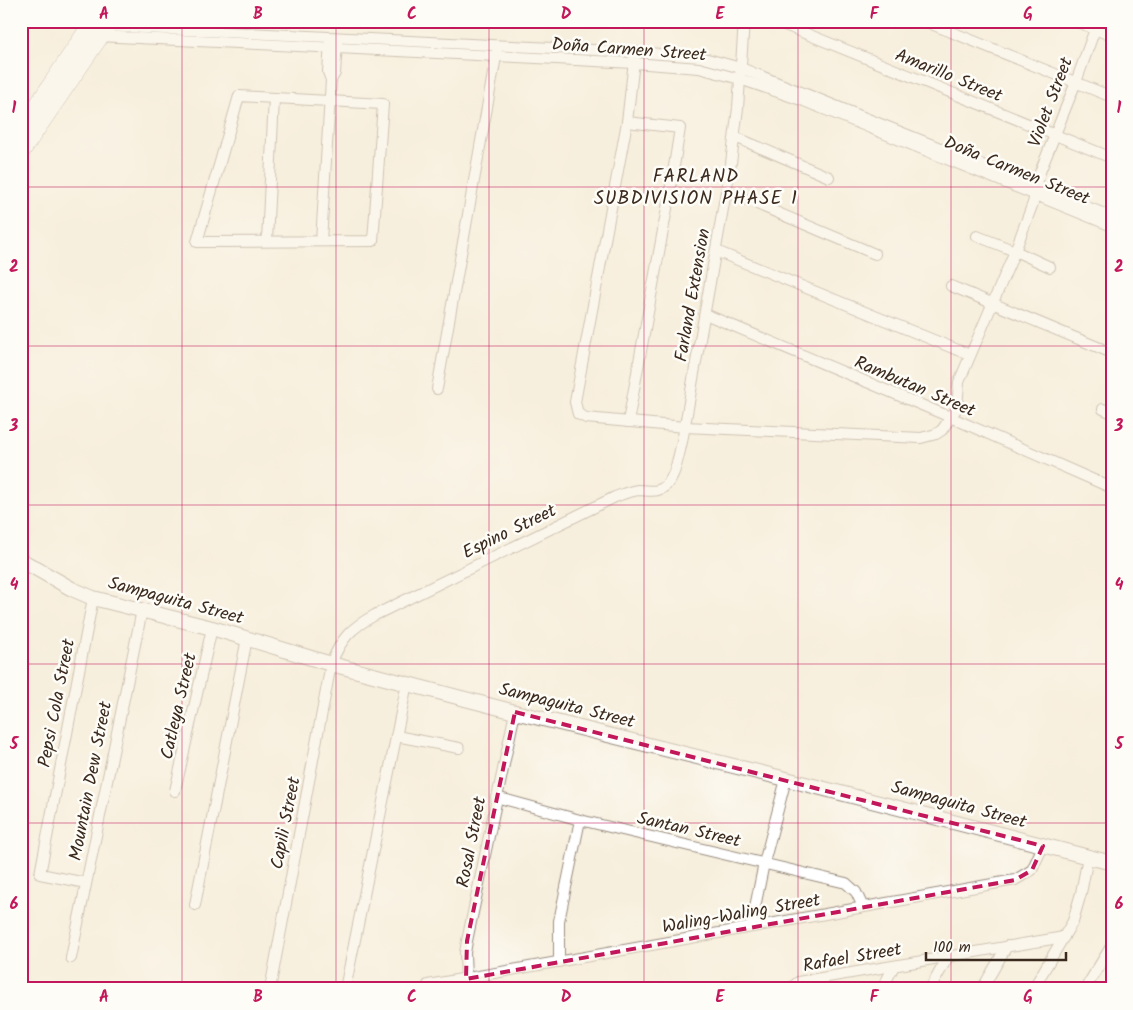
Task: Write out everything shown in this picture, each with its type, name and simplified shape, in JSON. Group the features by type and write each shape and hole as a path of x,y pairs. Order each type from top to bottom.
{"highway":[{"path":"21,130 97,27"},
{"path":"21,151 97,27"}],"street":[{"name":"Farland Extension","path":"685,427 735,138 744,21"},
{"name":"Amarillo Street","path":"775,21 1112,158"},
{"path":"924,21 1112,97"},
{"path":"1075,21 1112,36"},
{"name":"Doña Carmen Street","path":"97,27 496,56 699,68 740,79 866,122"},
{"name":"Violet Street","path":"950,418 957,408 959,382 1015,251 1036,191 1040,172 1095,29"},
{"name":"Doña Carmen Street","path":"333,43 498,45 635,52 700,58 741,68 866,122 1036,191 1112,226"},
{"path":"321,241 331,80 335,73 333,43"},
{"path":"437,389 498,45"},
{"path":"635,52 627,122 575,402 576,411 581,416 685,427 921,438 936,434 942,430 950,418"},
{"path":"239,96 274,98 383,104 373,241 197,242 239,96"},
{"path":"267,241 274,98"},
{"path":"627,122 680,128 628,422"},
{"path":"735,138 829,177"},
{"path":"726,191 875,254"},
{"name":"Doña Carmen Street","path":"1036,191 1112,216"},
{"path":"977,236 1050,267"},
{"path":"716,251 970,355"},
{"path":"951,286 992,305 1112,353"},
{"name":"Rambutan Street","path":"705,314 1112,488"},
{"name":"Espino Street","path":"331,664 341,642 349,632 365,620 615,497 637,490 652,491 662,489 672,476 685,427"},
{"name":"Sampaguita Street","path":"21,560 72,589 93,598 212,628 331,664 515,712 1112,863"},
{"name":"Pepsi Cola Street","path":"86,884 40,874 93,598"},
{"name":"Mountain Dew Street","path":"71,958 142,610"},
{"name":"Catleya Street","path":"175,791 212,628"},
{"path":"195,905 247,638"},
{"name":"Capili Street","path":"270,989 331,664"},
{"path":"345,989 407,683"},
{"name":"Rosal Street","path":"466,978 465,953 515,712"},
{"path":"396,736 459,748"},
{"path":"751,927 764,863 786,779"},
{"name":"Santan Street","path":"496,797 580,820 846,883 856,892 863,907"},
{"path":"559,962 559,921 580,820"},
{"name":"Waling-Waling Street","path":"428,985 1015,880 1032,870 1043,846"},
{"path":"1033,989 1073,921 1078,908 1088,857"},
{"name":"Rafael Street","path":"792,987 798,982 1064,937"},
{"path":"1085,989 1112,944"},
{"path":"982,989 1007,946"},
{"path":"930,989 949,955"},
{"path":"882,989 894,966"}],"highlighted area":[{"path":"515,712 1043,846 1032,870 1015,880 466,979 467,941"}],"district":[{"name":"FARLAND SUBDIVISION PHASE 1","path":"696,186"}]}
